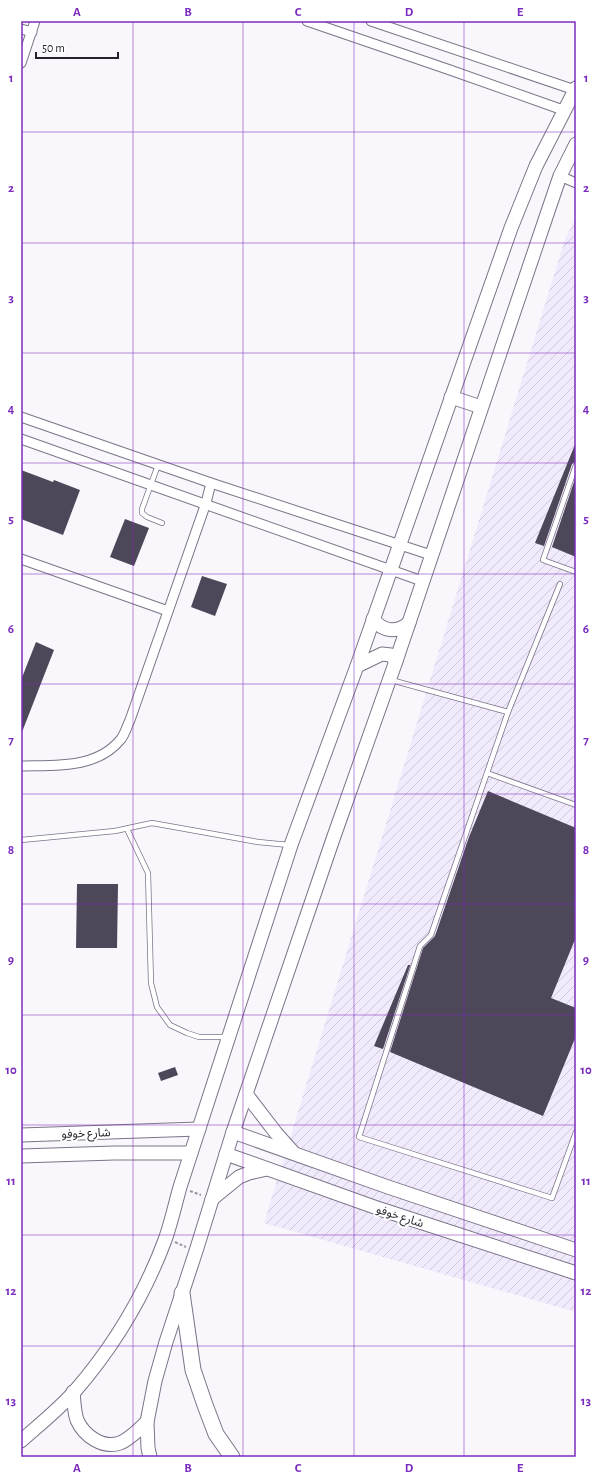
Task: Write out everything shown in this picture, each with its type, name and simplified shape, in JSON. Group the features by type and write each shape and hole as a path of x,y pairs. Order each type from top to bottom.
{"main road":[{"path":"182,1293 193,1370 216,1434 232,1457"}],"street":[{"path":"21,63 35,21"},
{"path":"307,21 563,110"},
{"path":"21,1441 74,1392 101,1360 122,1329 146,1284 166,1239 180,1187 291,845 357,666 514,222 536,166 563,110 575,89 371,21"},
{"path":"21,29 32,32"},
{"path":"150,1457 148,1448 147,1422 155,1381 233,1132 335,832 409,623 560,176 576,144"},
{"path":"560,176 576,183"},
{"path":"451,397 481,407"},
{"path":"21,417 211,483 399,544 431,556"},
{"path":"21,439 206,503 422,581"},
{"path":"21,766 70,764 90,761 107,752 122,738 130,720 206,503 211,483"},
{"path":"21,559 168,611"},
{"path":"373,620 382,628 393,630 404,627 409,623"},
{"path":"357,666 382,654 391,655 396,661"},
{"path":"246,1094 276,1133 293,1152"},
{"name":"شارع خوفو","path":"21,1135 199,1129"},
{"name":"شارع خوفو","path":"233,1132 293,1152 388,1187 576,1250"},
{"name":"شارع خوفو","path":"21,1156 114,1153 191,1153"},
{"name":"شارع خوفو","path":"226,1154 380,1209 576,1273"},
{"path":"212,1199 239,1177 268,1169"},
{"path":"74,1392 75,1410 81,1426 94,1439 102,1443 121,1443 147,1422"}],"lane":[{"path":"158,465 142,509 142,513 147,517 162,523"},
{"path":"576,465 543,560 576,572"},
{"path":"560,584 508,712 431,935 420,946 359,1137 552,1198 576,1132"},
{"path":"389,680 508,712"},
{"path":"487,773 576,805"},
{"path":"21,840 114,831 152,823 258,842 291,845"},
{"path":"127,829 148,873 152,984 157,1007 170,1025 187,1033 199,1037 229,1037"}],"path":[{"path":"180,1187 212,1199"},
{"path":"166,1239 196,1251"}],"shaded area":[{"path":"576,217 576,1312 264,1223 565,239"}],"building":[{"path":"576,442 576,461 572,464 544,546 535,543"},
{"path":"21,470 80,490 63,535 21,519"},
{"path":"576,476 576,557 552,547"},
{"path":"125,519 149,528 134,566 110,557"},
{"path":"202,576 227,584 215,616 191,607"},
{"path":"36,642 54,650 22,732 21,680"},
{"path":"488,791 576,828 576,937 551,998 576,1008 576,1036 543,1116 390,1052 423,948 435,936 469,837"},
{"path":"77,884 118,884 117,948 76,948"},
{"path":"411,963 383,1049 374,1046 408,965"},
{"path":"175,1067 178,1075 161,1081 158,1073"}]}
